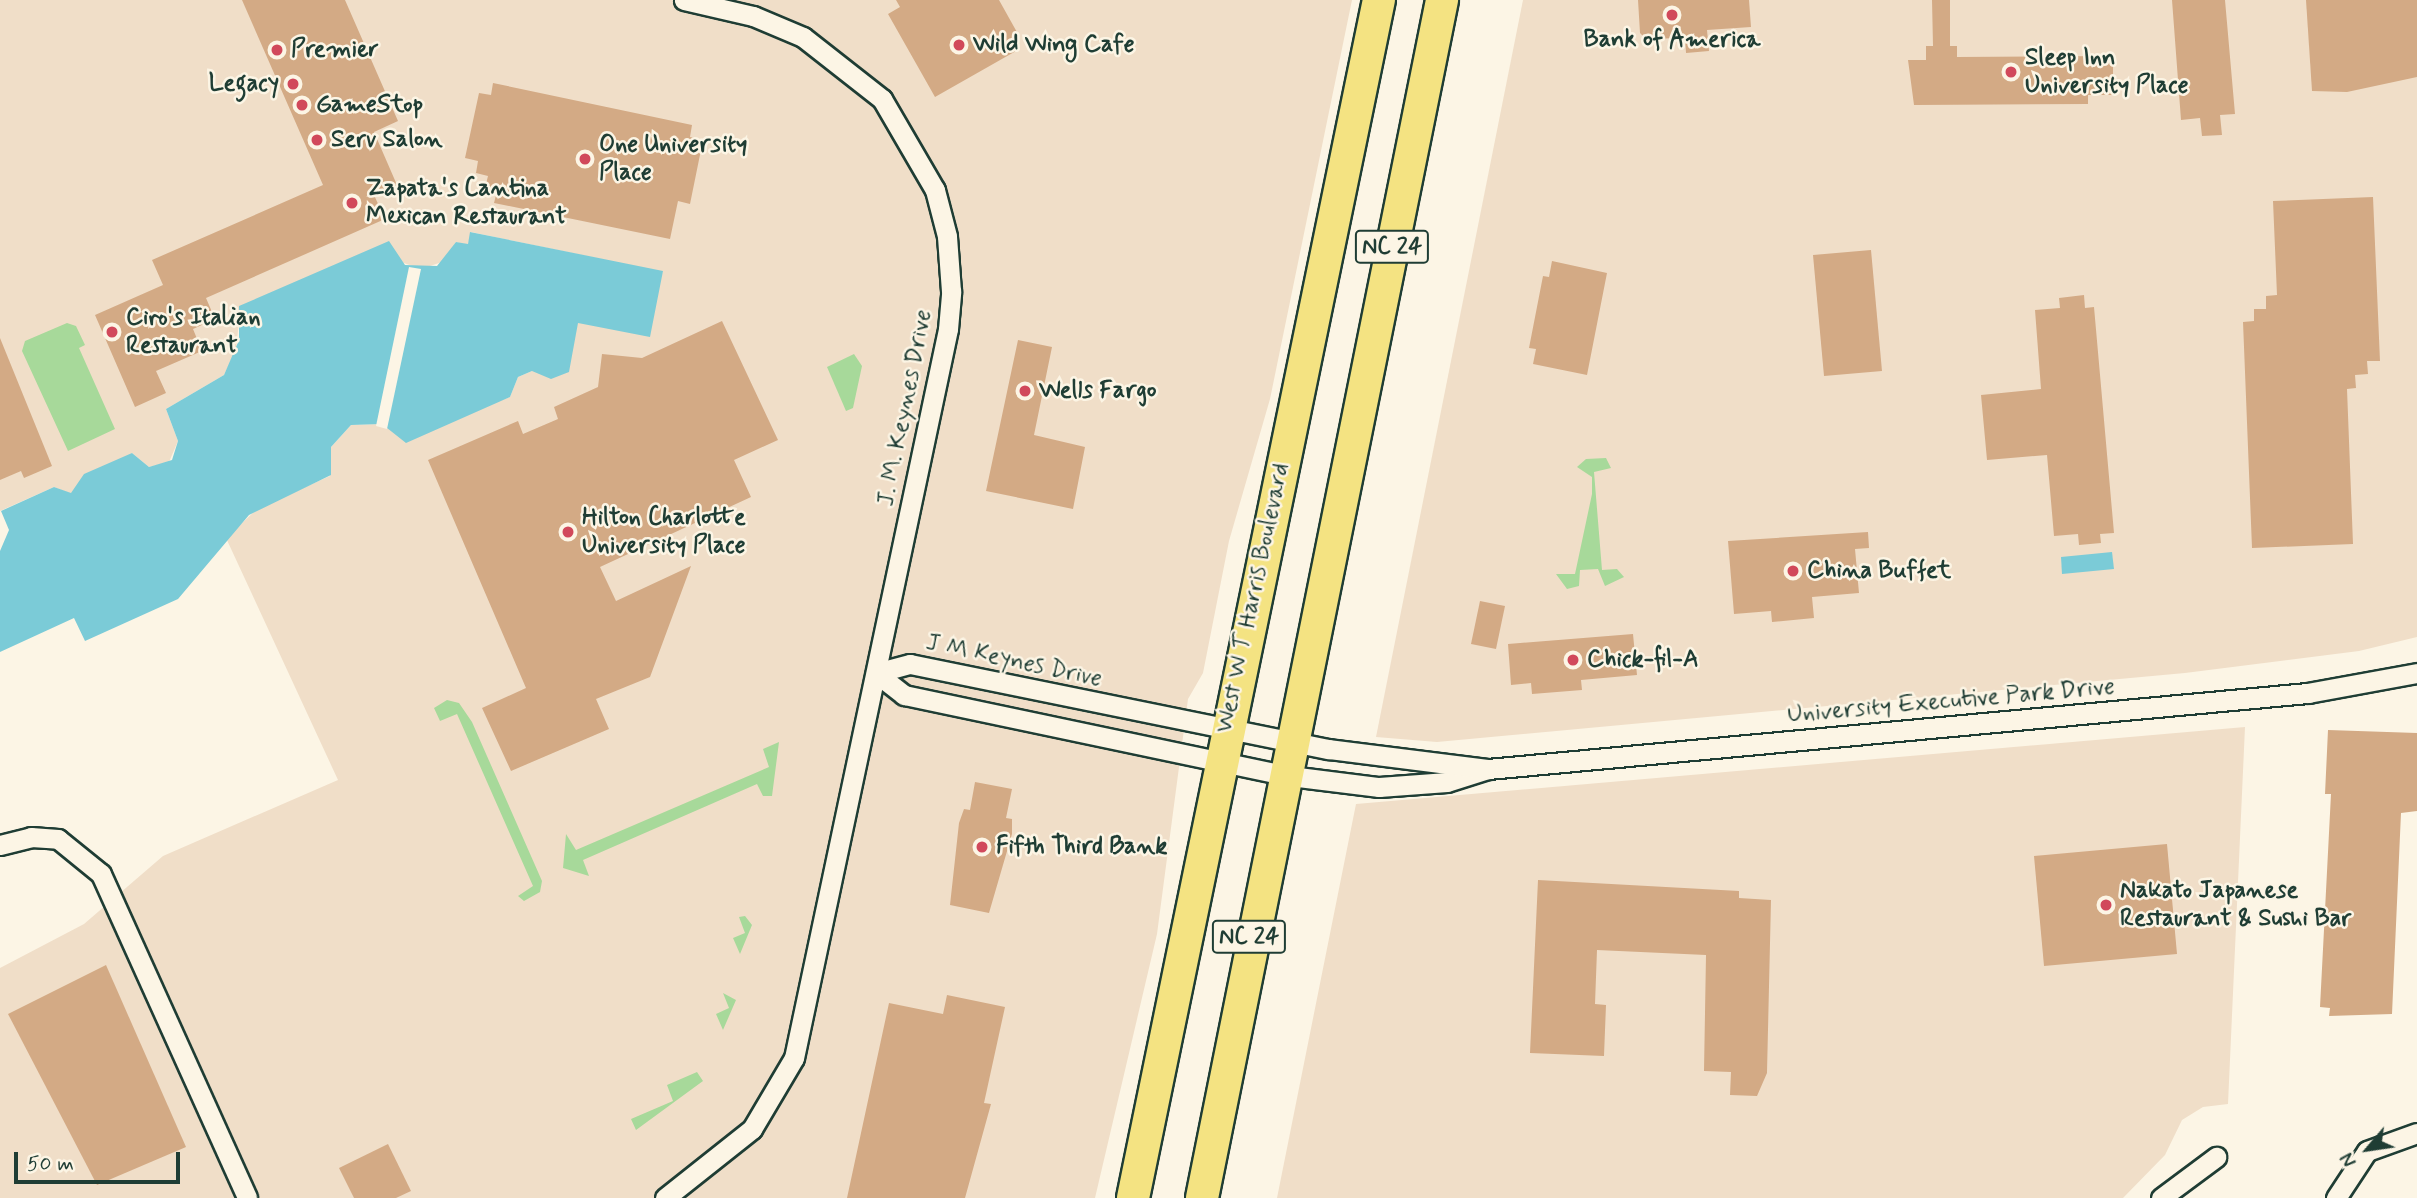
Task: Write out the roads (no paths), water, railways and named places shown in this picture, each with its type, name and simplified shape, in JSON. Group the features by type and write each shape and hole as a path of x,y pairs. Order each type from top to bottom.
{"main road":[{"name":"West W T Harris Boulevard","path":"1133,1198 1219,762 1379,0"},
{"name":"NC 24","path":"1202,1198 1282,775 1442,0"}],"street":[{"name":"J. M. Keynes Drive","path":"665,1198 752,1129 789,1069 948,329 949,255 939,203 902,127 849,68 777,24 684,0"},
{"name":"J M Keynes Drive","path":"876,673 910,664 1289,742"},
{"path":"876,673 904,695 1219,762"},
{"name":"University Executive Park Drive","path":"1219,762 1282,775 1379,787 1447,782 1488,769 2308,693 2417,673"},
{"name":"University Executive Park Drive","path":"1289,742 1488,769"},
{"path":"0,845 31,837 58,839 82,853 115,899 247,1198"},
{"path":"2336,1198 2367,1151 2417,1133"},
{"path":"2161,1198 2216,1157"}],"water":[{"path":"470,232 663,271 650,337 578,323 569,372 551,379 532,371 518,377 510,397 406,443 382,424 351,425 331,447 331,475 249,515 178,599 85,641 74,618 0,652 0,551 9,530 1,511 54,487 71,493 84,474 132,453 149,467 172,460 178,441 166,409 224,375 239,340 239,306 389,241 405,265 437,266 456,242 468,244"},
{"path":"2112,552 2114,569 2062,574 2061,557"}],"place":[{"name":"Bank of America","path":"1672,15"},
{"name":"Wild Wing Cafe","path":"959,45"},
{"name":"Premier","path":"277,50"},
{"name":"Sleep Inn University Place","path":"2011,72"},
{"name":"Legacy","path":"293,84"},
{"name":"GameStop","path":"302,105"},
{"name":"Serv Salon","path":"317,140"},
{"name":"One University Place","path":"585,159"},
{"name":"Zapata's Cantina Mexican Restaurant","path":"352,203"},
{"name":"Ciro's Italian Restaurant","path":"112,332"},
{"name":"Wells Fargo","path":"1025,391"},
{"name":"Hilton Charlotte University Place","path":"568,532"},
{"name":"China Buffet","path":"1793,571"},
{"name":"Chick-fil-A","path":"1573,660"},
{"name":"Fifth Third Bank","path":"982,847"},
{"name":"Nakato Japanese Restaurant & Sushi Bar","path":"2106,905"}]}
